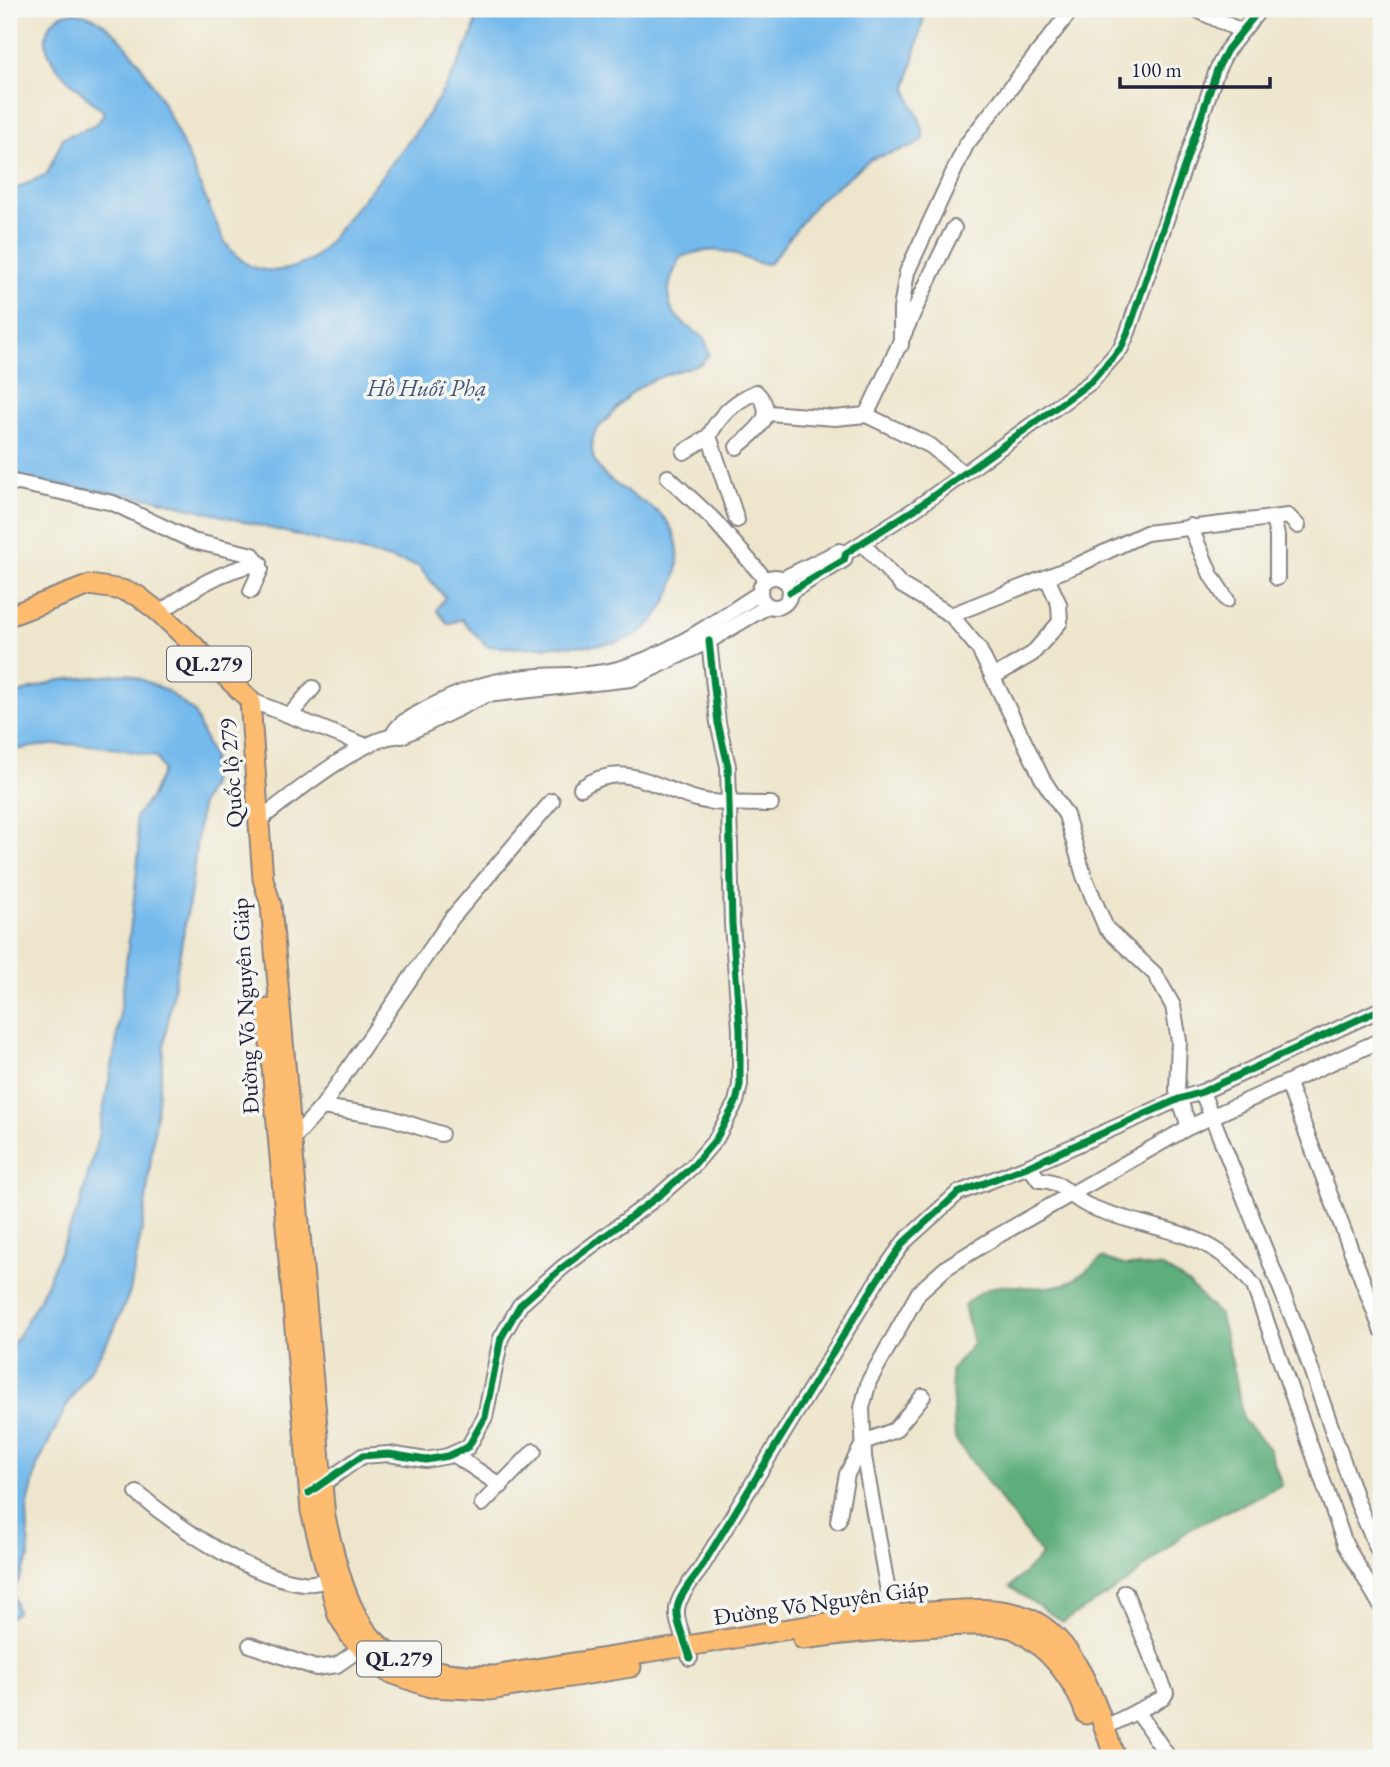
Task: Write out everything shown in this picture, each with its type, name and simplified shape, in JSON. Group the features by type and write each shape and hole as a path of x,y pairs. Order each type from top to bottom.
{"highway":[{"name":"Quốc lộ 279","path":"9,616 90,586 130,593 160,613 250,700 263,879"},
{"name":"Đường Võ Nguyên Giáp","path":"263,879 271,905 315,1489 325,1517 338,1615 361,1648 388,1672 408,1680 458,1690 490,1690 892,1614 965,1609 1007,1612 1029,1618 1052,1635 1071,1658 1092,1696 1115,1758"},
{"name":"Đường Võ Nguyên Giáp","path":"333,1579 355,1619 370,1639 414,1667 438,1672 495,1676 815,1637 982,1625 1013,1629 1041,1646 1061,1666 1083,1705 1103,1758"}],"street":[{"path":"901,345 901,309 907,272 966,145 1072,9"},
{"path":"1195,9 1241,31"},
{"path":"258,821 364,745 393,735 402,736 486,695 631,679 709,641 782,579 839,551 846,553 864,545 1091,382 1121,348 1207,94 1227,50 1260,9"},
{"path":"866,415 901,345 928,278 954,228"},
{"path":"684,452 709,436 715,423 745,397 756,393 764,400 768,413 765,422 737,447"},
{"path":"768,413 835,418 866,415 931,446 964,474"},
{"path":"709,436 737,520"},
{"path":"668,477 713,519 765,593 783,605 790,592 844,560 846,553"},
{"path":"9,481 113,503 193,541 253,555 260,563"},
{"path":"951,615 1047,578 1146,533 1288,516 1298,526"},
{"path":"1273,519 1277,536 1277,578"},
{"path":"1190,526 1211,575 1227,600"},
{"path":"864,545 901,585 951,615 979,649 1042,778 1066,815 1084,876 1106,928 1155,974 1173,1006 1180,1041 1176,1082 1189,1127"},
{"path":"251,591 260,563"},
{"path":"160,613 205,580 221,572 260,563"},
{"path":"993,677 1032,654 1060,622 1059,604 1047,578"},
{"path":"782,579 790,592"},
{"path":"393,735 396,727 419,713 457,693 486,682 601,672 647,659 675,646 765,593"},
{"path":"315,1489 362,1456 389,1454 426,1460 453,1454 468,1447 482,1427 501,1338 520,1305 562,1266 650,1202 693,1166 716,1139 736,1102 740,1084 740,1029 727,803 728,766 718,723 709,641"},
{"path":"290,715 313,688"},
{"path":"250,700 364,745"},
{"path":"582,788 603,775 621,774 698,799 771,804"},
{"path":"287,1130 322,1107 452,918 552,801"},
{"path":"688,1652 675,1609 677,1598 699,1571 878,1279 904,1242 958,1193 1029,1166 1179,1099 1202,1092 1381,1009"},
{"path":"892,1614 864,1442 862,1408 869,1381 919,1292 947,1267 1189,1127 1288,1084 1346,1055 1380,1044"},
{"path":"1288,1084 1381,1329"},
{"path":"1202,1092 1213,1117 1296,1372 1370,1555 1381,1606"},
{"path":"322,1107 388,1117 441,1134"},
{"path":"1029,1166 1039,1180 1056,1181 1070,1195 1102,1212 1197,1240 1230,1257 1254,1286 1296,1372 1370,1555"},
{"path":"838,1521 847,1474 864,1442 895,1430 923,1396"},
{"path":"482,1504 534,1451"},
{"path":"453,1454 501,1486"},
{"path":"137,1493 173,1523 263,1573 305,1584 333,1579"},
{"path":"1104,1728 1163,1698 1166,1693 1125,1591"},
{"path":"250,1645 316,1668 337,1665 361,1648"},
{"path":"1137,1712 1168,1758"}],"green space":[{"path":"1102,1258 1124,1265 1163,1267 1189,1284 1220,1316 1235,1374 1243,1420 1269,1449 1282,1485 1188,1530 1126,1583 1063,1622 1010,1587 1042,1555 955,1439 951,1370 973,1344 964,1305 977,1295 1000,1286 1061,1285 1077,1278"}],"water":[{"name":"Hồ Huổi Phạ","path":"475,9 926,9 907,86 921,125 923,139 914,146 871,159 818,201 770,263 760,263 732,253 712,250 681,257 670,284 670,305 682,322 705,338 709,354 702,363 657,378 640,387 626,398 595,434 592,441 594,459 601,471 611,481 662,516 674,533 678,556 675,580 663,608 652,622 627,639 612,643 522,648 487,646 461,619 448,624 437,610 445,597 418,566 156,499 9,478 9,375 16,357 18,337 9,299 9,192 47,174 63,138 98,122 104,112 74,86 48,53 46,41 53,21 65,14 78,13 103,23 126,45 147,74 166,110 225,242 247,264 272,271 298,266 318,254 399,154 432,108 460,60 473,32"},
{"path":"128,674 166,690 194,712 213,759 211,784 201,804 191,891 166,1031 144,1217 130,1292 111,1336 66,1407 37,1466 27,1509 29,1558 13,1592 17,1612 9,1618 9,1351 40,1298 80,1205 97,1141 116,1046 134,898 139,849 135,817 151,797 163,770 156,757 100,746 66,744 9,751 9,696 60,680"}],"cycle path":[{"path":"790,592 844,560 846,553 915,509 1091,382 1121,348 1217,70 1227,50 1260,9"},
{"path":"309,1493 362,1456 389,1454 426,1460 448,1456 468,1447 485,1417 501,1338 520,1305 563,1267 660,1195 693,1166 716,1139 736,1102 740,1085 740,1029 732,924 728,766 718,723 709,641"},
{"path":"690,1658 678,1620 678,1604 682,1595 878,1279 904,1242 958,1193 1029,1166 1179,1099 1202,1092 1381,1009"}]}
